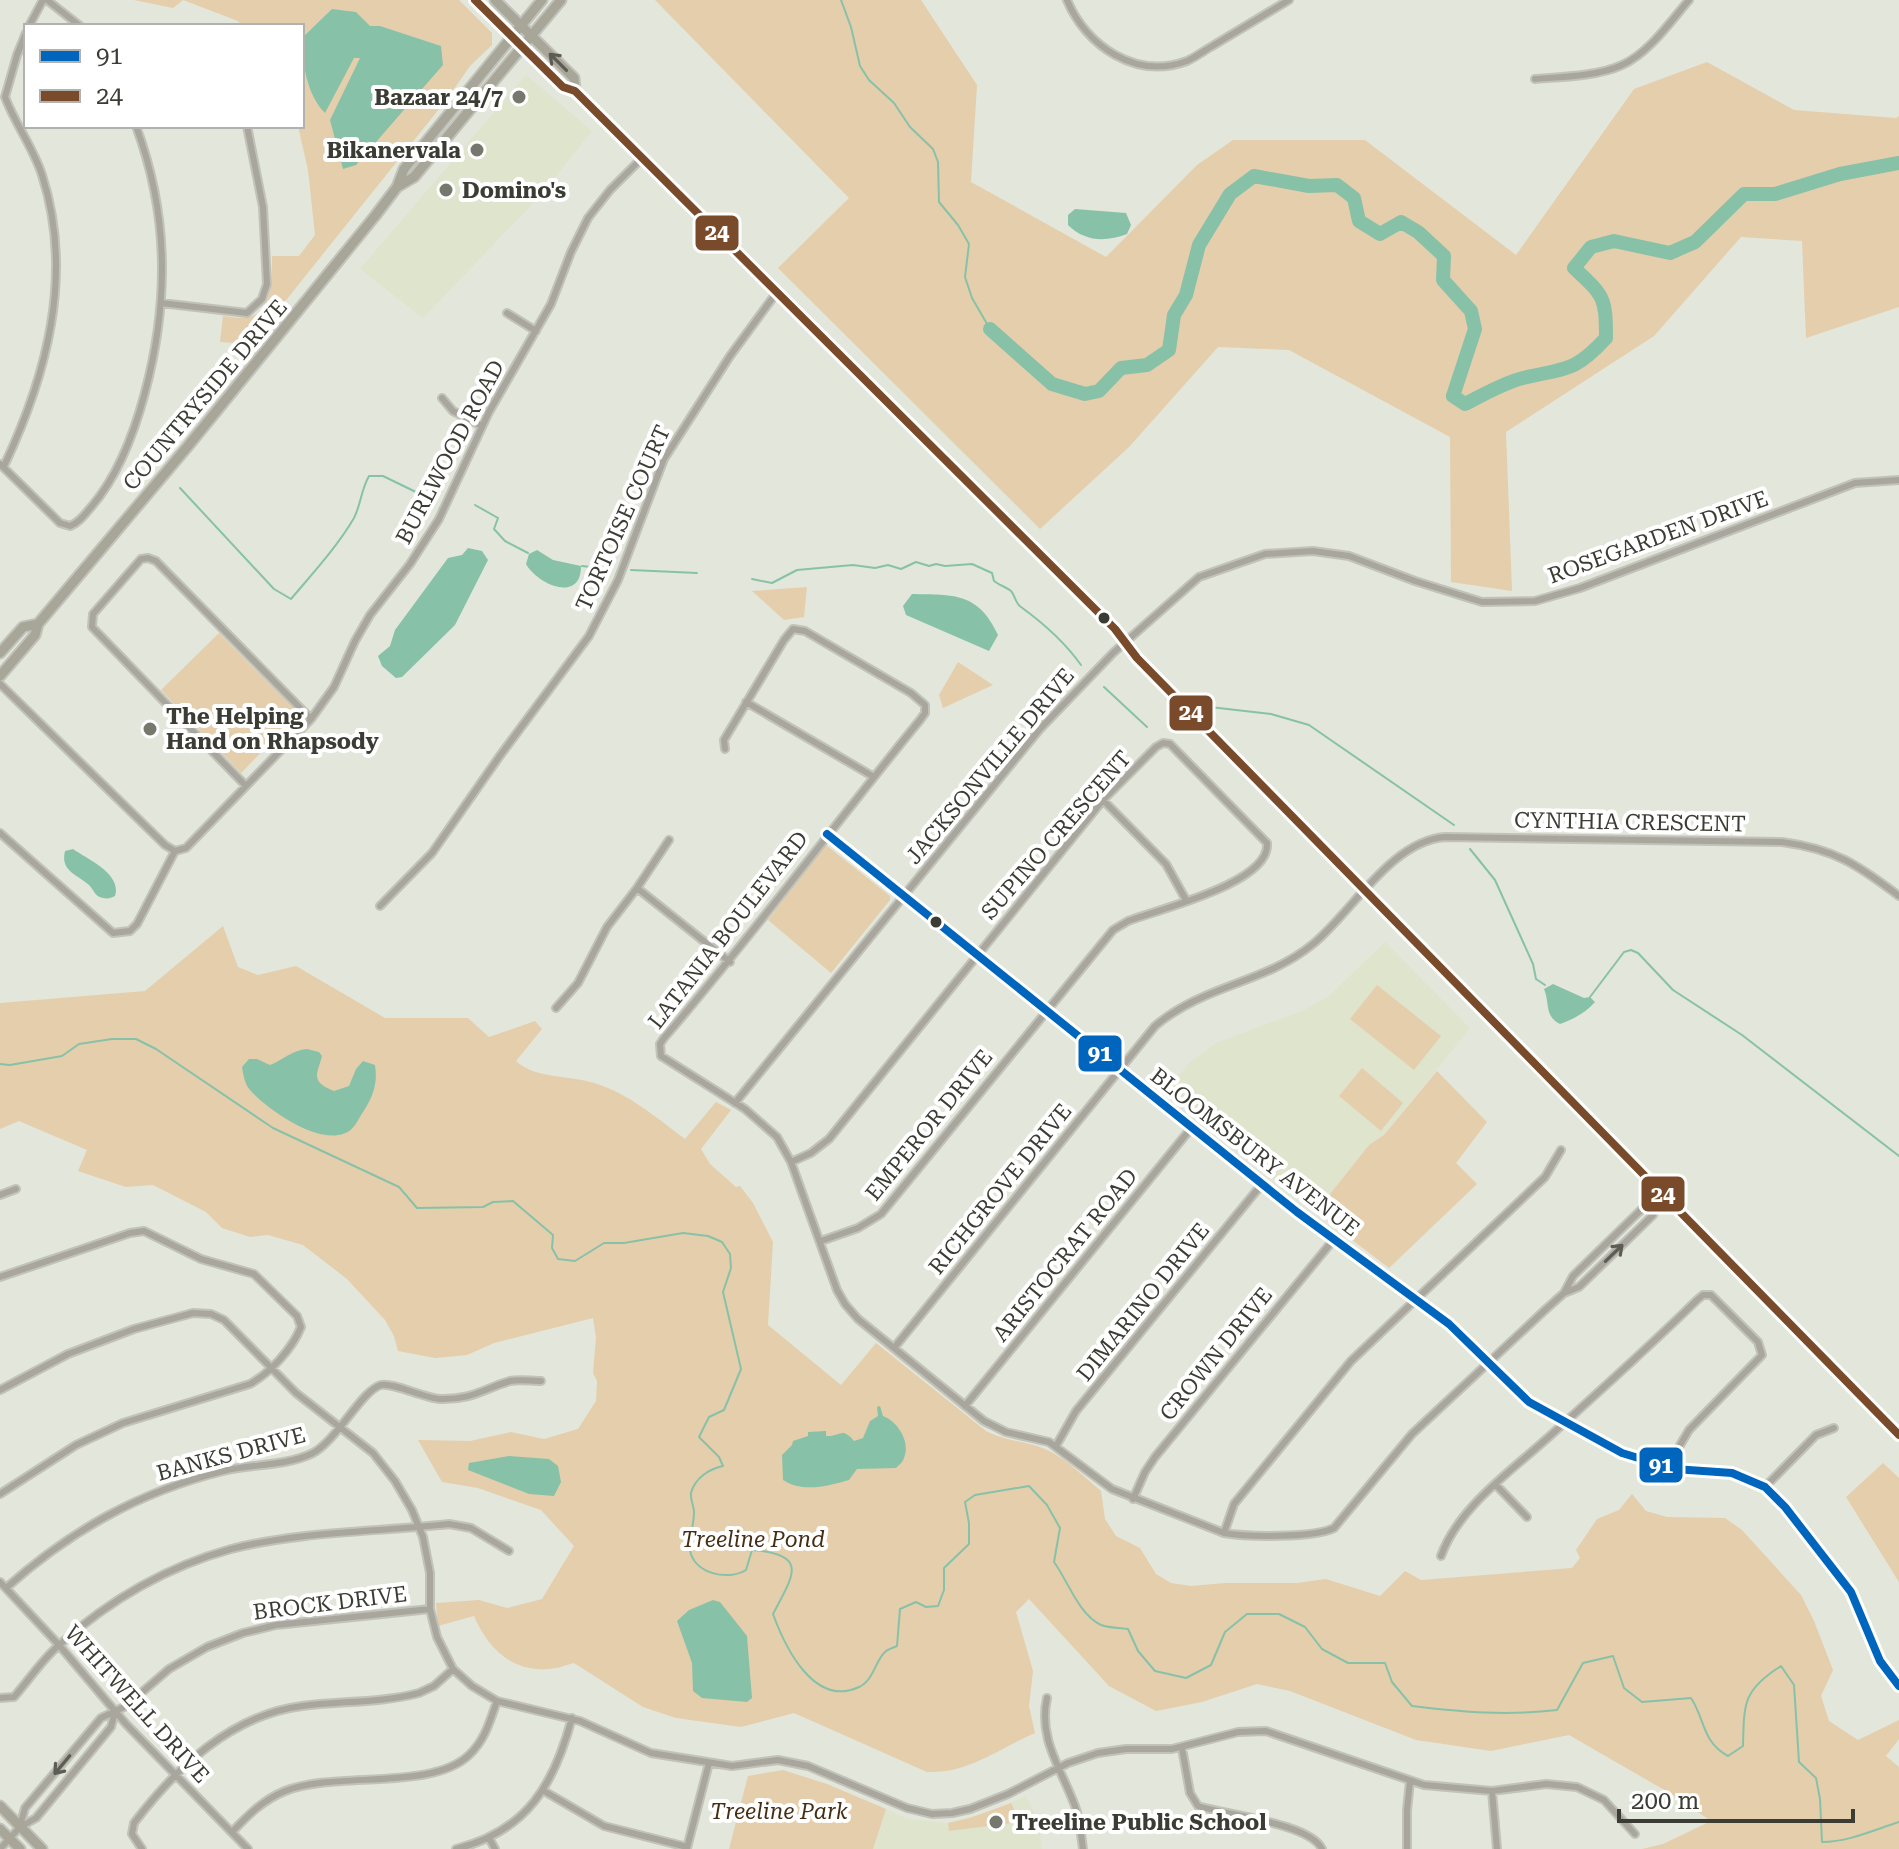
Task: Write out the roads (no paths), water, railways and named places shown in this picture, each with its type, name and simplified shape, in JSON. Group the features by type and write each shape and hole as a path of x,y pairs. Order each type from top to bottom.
{"street":[{"path":"30,24 45,0 77,24"},
{"path":"475,0 563,87 575,91 1115,629 1137,658 1899,1435"},
{"path":"495,0 574,78 575,91"},
{"name":"COUNTRYSIDE DRIVE","path":"0,676 35,635 38,624 188,446 397,187 404,169 542,0"},
{"name":"COUNTRYSIDE DRIVE","path":"397,187 414,177 561,0"},
{"path":"1067,0 1082,29 1097,45 1139,65 1187,61 1289,0"},
{"path":"1535,79 1564,77 1620,66 1642,52 1689,0"},
{"path":"24,38 5,97 33,151 46,189 55,233 56,288 49,336 26,421 2,465 60,523 70,526 81,519 110,482 129,441 154,351 162,269 158,213 150,170 137,128"},
{"path":"161,303 247,313 266,292 263,207 247,128"},
{"name":"BURLWOOD ROAD","path":"175,851 186,848 311,719 339,678 370,615 410,564 439,519 482,426 558,289 571,252 593,210 642,158"},
{"name":"TORTOISE COURT","path":"380,906 432,853 589,636 618,580 664,459 730,356 777,292"},
{"path":"507,313 536,331"},
{"path":"442,398 453,411 482,426"},
{"name":"ROSEGARDEN DRIVE","path":"1126,643 1199,577 1265,554 1292,551 1339,554 1482,602 1535,601 1580,588 1855,483 1899,480"},
{"path":"246,786 92,627 93,614 141,559 156,561 311,719"},
{"name":"COUNTRYSIDE DRIVE","path":"0,653 23,627 38,624"},
{"name":"LATANIA BOULEVARD","path":"746,702 788,634 793,629 800,629 911,693 925,705 925,713 827,834 730,962 664,1038 660,1050 666,1061 735,1103 772,1131 791,1162 837,1290 858,1319 996,1428 1056,1446 1112,1489 1224,1533 1296,1534 1334,1528 1412,1434 1564,1293 1573,1276 1645,1206 1656,1203 1664,1195"},
{"name":"JACKSONVILLE DRIVE","path":"735,1103 1039,730 1126,643"},
{"path":"0,684 165,845 175,851 137,924 130,931 113,933 0,833"},
{"path":"725,749 724,740 746,702 874,777"},
{"name":"SUPINO CRESCENT","path":"791,1162 811,1153 829,1139 1103,800 1156,747 1163,743 1170,744 1267,843 1268,852 1250,873 1230,884 1116,927 1047,1010"},
{"path":"1103,800 1166,864 1186,900"},
{"name":"BLOOMSBURY AVENUE","path":"827,834 1262,1184 1449,1324 1529,1402 1615,1450 1674,1469 1732,1473 1765,1487 1785,1507 1851,1592 1880,1661 1899,1686"},
{"name":"CYNTHIA CRESCENT","path":"1365,890 1412,848 1425,840 1445,837 1814,846 1848,861 1899,896"},
{"path":"556,1008 578,983 607,927 669,840"},
{"path":"637,888 730,962"},
{"name":"RICHGROVE DRIVE","path":"894,1348 1155,1026 1172,1012 1211,991 1271,971 1296,957 1317,941 1365,890"},
{"name":"EMPEROR DRIVE","path":"821,1241 858,1228 881,1214 1047,1010"},
{"name":"ARISTOCRAT ROAD","path":"965,1406 1192,1127"},
{"path":"1224,1533 1232,1508 1351,1361 1545,1177 1561,1150"},
{"name":"DIMARINO DRIVE","path":"1056,1446 1076,1411 1262,1184"},
{"path":"0,1195 16,1189"},
{"name":"LATANIA BOULEVARD","path":"1564,1293 1579,1287 1590,1277 1653,1215 1656,1203"},
{"path":"0,1277 144,1231 201,1259 254,1274 297,1316 301,1327 298,1335 262,1377 240,1388 174,1405 123,1423 76,1445 0,1494"},
{"name":"CROWN DRIVE","path":"1133,1499 1155,1457 1335,1238"},
{"path":"1441,1556 1447,1539 1477,1503 1697,1300 1703,1295 1711,1295 1758,1342 1762,1355 1689,1430 1679,1447 1674,1469"},
{"path":"0,1390 58,1359 111,1337 193,1313 211,1314 224,1320 296,1393 373,1453 402,1490 419,1527 429,1566 430,1609 439,1644 453,1669 472,1686 497,1701 572,1718 643,1751 739,1766 791,1761 900,1806 932,1814 970,1809 1080,1758 1108,1751 1182,1748 1238,1732 1266,1731 1410,1781 1492,1791 1546,1784 1577,1787 1604,1800 1635,1834"},
{"name":"BANKS DRIVE","path":"3,1585 56,1546 121,1507 194,1479 249,1465 306,1456 326,1444 372,1391 381,1385 390,1384 426,1397 452,1399 483,1393 512,1380 541,1381"},
{"path":"1765,1487 1816,1435 1834,1428"},
{"path":"1496,1485 1527,1517"},
{"path":"0,1698 14,1697 59,1645 120,1598 158,1577 211,1556 284,1540 449,1524 463,1525 509,1551"},
{"name":"WHITWELL DRIVE","path":"3,1585 115,1712 248,1849"},
{"name":"BROCK DRIVE","path":"20,1827 25,1808 101,1718 115,1712 190,1655 243,1633 293,1623 430,1609"},
{"path":"142,1849 132,1834 134,1823 210,1744 240,1726 297,1707 411,1695 434,1686 453,1669"},
{"path":"1047,1698 1043,1718 1058,1768 1077,1811 1083,1849"},
{"path":"232,1832 260,1805 298,1787 427,1774 455,1766 470,1754 485,1735 497,1701"},
{"name":"BROCK DRIVE","path":"0,1849 20,1827 36,1818 111,1727 115,1712"},
{"path":"456,1849 489,1838 517,1820 544,1791 562,1756 572,1718"},
{"path":"1182,1748 1192,1799 1198,1806 1278,1825 1315,1839 1322,1849"},
{"path":"544,1791 575,1812 604,1826 687,1848 709,1763"},
{"path":"1407,1849 1410,1781"},
{"path":"1492,1791 1497,1849"},
{"path":"0,1806 42,1849"},
{"path":"0,1829 20,1849"},
{"path":"489,1838 495,1849"}],"waterway":[{"path":"841,0 860,66 869,80 894,103 910,127 933,149 938,162 939,202 969,244 965,277 972,298 990,329"},
{"path":"990,329 1052,384 1085,394 1099,391 1121,368 1147,365 1169,350 1174,315 1186,295 1199,245 1230,194 1254,176 1309,186 1337,185 1354,198 1359,221 1380,234 1401,222 1418,232 1444,256 1443,280 1471,311 1475,329 1453,396 1465,404 1516,380 1577,363 1606,338 1601,298 1574,268 1591,247 1614,241 1670,253 1695,242 1744,194 1775,194 1840,174 1899,163"},
{"path":"180,488 274,589 291,599 347,529 369,476 383,476 420,494"},
{"path":"475,505 498,518 494,529 505,541 528,553"},
{"path":"752,579 772,583 797,570 853,565 875,568 888,565 901,569 916,562 929,566 972,564 992,573 994,581 1011,591 1019,605 1053,633 1081,665"},
{"path":"582,566 608,569"},
{"path":"631,570 697,573"},
{"path":"1104,687 1147,727"},
{"path":"1210,707 1271,714 1309,725 1454,825"},
{"path":"1470,849 1495,880 1533,964 1536,979 1545,985"},
{"path":"1590,997 1624,952 1631,950 1638,953 1673,990 1742,1035 1899,1156"},
{"path":"0,1064 62,1056 79,1044 136,1039 156,1049 273,1128 399,1187 417,1208 483,1207 493,1202 513,1201 553,1235 552,1248 558,1259 575,1261 604,1243 624,1243 683,1233 708,1236 722,1242 730,1254 731,1268 723,1292 741,1369 724,1410 709,1417 699,1437 719,1457 723,1466 703,1475 693,1488 694,1517 690,1550 698,1565 721,1575 746,1570 752,1550 771,1552 790,1562 790,1579 773,1614 785,1642 804,1671 828,1689 843,1691 859,1687 868,1680 882,1656 897,1646 900,1609 916,1602 926,1607 938,1606 944,1590 944,1568 969,1544 965,1502 975,1495 1029,1486 1047,1505 1060,1528 1054,1562 1080,1606 1101,1625 1128,1629 1138,1651 1155,1671 1186,1678 1211,1665 1225,1632 1247,1614 1279,1614 1305,1627 1322,1649 1348,1663 1385,1663 1392,1682 1412,1706 1502,1713 1557,1710 1583,1663 1613,1656 1624,1688 1642,1702 1691,1698 1713,1744 1728,1756 1743,1746 1748,1699 1759,1683 1781,1666 1794,1685 1799,1762 1816,1778 1822,1842 1851,1838 1899,1822"}],"place":[{"name":"Bazaar 24/7","path":"519,97"},
{"name":"Bikanervala","path":"477,150"},
{"name":"Domino's","path":"446,190"},
{"name":"The Helping Hand on Rhapsody","path":"150,729"},
{"name":"Treeline Public School","path":"996,1822"}],"park label":[{"name":"Treeline Pond","path":"753,1539"},
{"name":"Treeline Park","path":"779,1811"}]}
